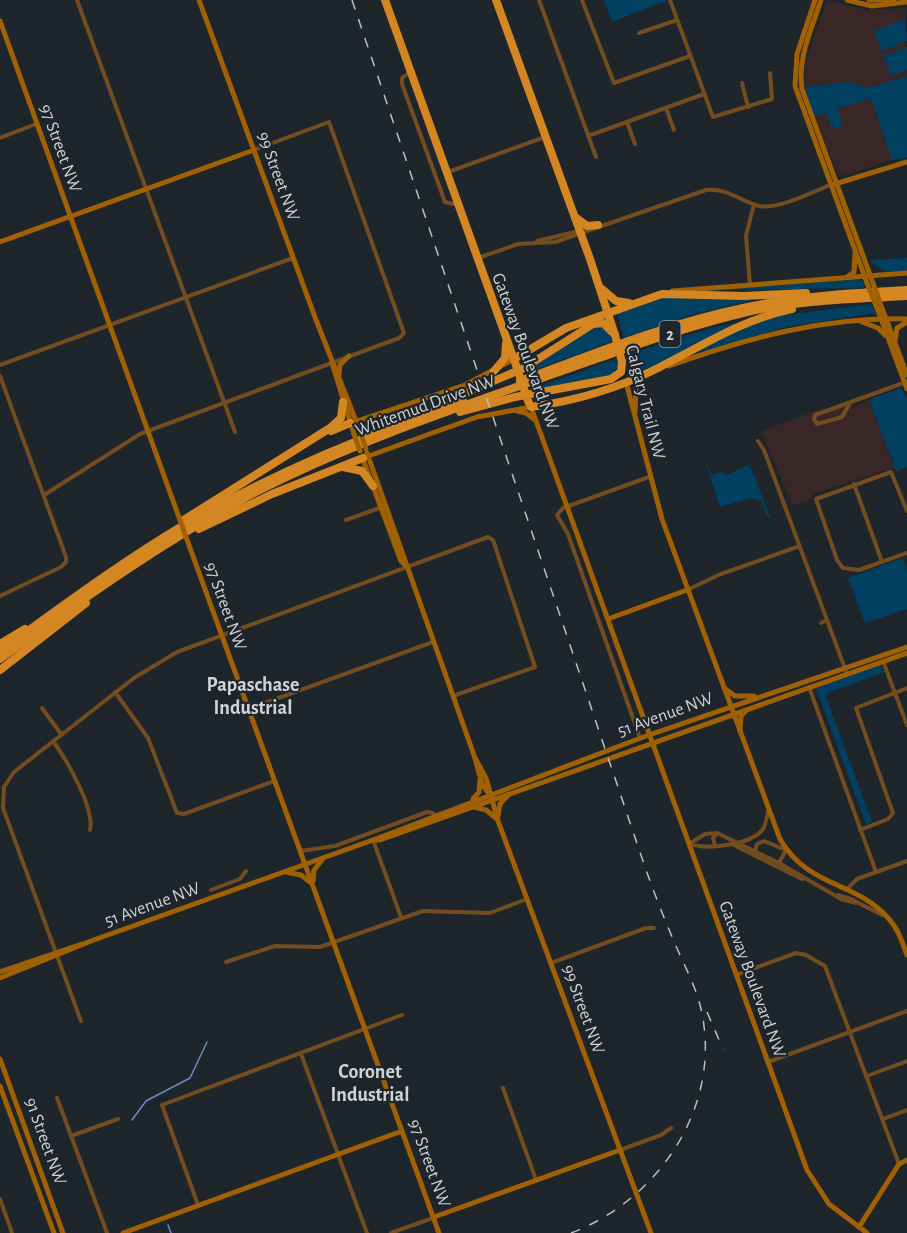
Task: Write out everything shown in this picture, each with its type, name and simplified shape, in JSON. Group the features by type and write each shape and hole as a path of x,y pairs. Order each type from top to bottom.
{"highway":[{"path":"385,0 410,68"},
{"name":"Calgary Trail NW","path":"496,0 600,286 626,380"},
{"name":"Gateway Boulevard NW","path":"410,68 530,404"},
{"path":"574,216 585,225 600,225"},
{"path":"600,286 616,302 634,303"},
{"name":"Whitemud Drive NW","path":"0,651 153,544 276,476 408,423 670,327 740,308 835,294 907,290"},
{"path":"515,362 553,334 663,294 744,296 835,294"},
{"name":"Whitemud Drive NW","path":"0,659 104,584 170,541 278,481 408,423 698,325 740,314 822,301 907,296"},
{"path":"530,404 574,399 651,371 749,321 822,301"},
{"path":"408,423 431,407 524,368 593,324 605,325 615,335"},
{"path":"494,371 505,358 506,338"},
{"path":"408,423 515,397 604,381 620,374 622,362"},
{"path":"153,544 184,519 337,423 343,413 343,402"},
{"path":"306,444 353,422"},
{"path":"170,541 364,454"},
{"path":"339,467 359,469 374,486"},
{"path":"0,670 91,598 104,584"},
{"path":"0,644 43,621"}],"main road":[{"name":"99 Street NW","path":"199,0 332,363 343,402 357,432 374,486 384,506"},
{"path":"815,0 797,54 795,81 798,99 865,263 867,276"},
{"path":"821,0 805,50 801,84 856,253 882,313 906,385"},
{"path":"847,0 872,6 907,3"},
{"path":"869,0 894,0"},
{"name":"97 Street NW","path":"0,21 149,430 220,634 440,1233"},
{"path":"0,242 254,150"},
{"path":"833,184 907,162"},
{"path":"846,278 854,272 856,253"},
{"path":"865,263 873,270 886,275"},
{"path":"663,294 907,273"},
{"path":"634,417 636,386 651,371 760,336 860,320 882,313 907,319"},
{"path":"893,344 897,328 907,319"},
{"path":"846,321 868,323 878,328 893,344 907,375"},
{"path":"339,376 340,365 349,356"},
{"path":"353,422 447,392 515,362"},
{"name":"99 Street NW","path":"332,363 339,376 353,422"},
{"name":"Calgary Trail NW","path":"626,380 649,477 687,590 768,811 786,850 811,873 877,907 893,923"},
{"path":"364,454 386,450 497,412 530,404"},
{"name":"Gateway Boulevard NW","path":"530,404 811,1178 829,1204 867,1233"},
{"path":"497,412 523,412 536,422"},
{"path":"375,473 376,459 386,450"},
{"name":"99 Street NW","path":"364,454 375,473 401,561 406,566 651,1233"},
{"path":"608,619 687,590"},
{"name":"51 Avenue NW","path":"508,790 751,708 808,684 882,658 907,646"},
{"name":"51 Avenue NW","path":"882,658 907,653"},
{"name":"51 Avenue NW","path":"0,971 56,954 373,840 380,840 640,738 761,696 808,684"},
{"path":"723,687 735,696 761,696"},
{"path":"740,733 741,716 751,708"},
{"path":"633,749 640,738"},
{"path":"633,749 648,747 656,754"},
{"path":"483,778 492,786 508,790 501,804 498,821 481,807 470,804 479,792 483,778"},
{"path":"313,885 314,870 324,858"},
{"path":"285,872 301,875 313,885"},
{"path":"893,923 907,955"},
{"name":"51 Avenue NW","path":"0,978 56,954"},
{"name":"91 Street NW","path":"0,1059 63,1233"},
{"name":"91 Street NW","path":"0,1086 56,1233"},
{"path":"123,1233 402,1131"},
{"path":"434,1217 620,1150"},
{"path":"604,1155 617,1156 625,1165"},
{"path":"858,1227 899,1164 907,1160"}],"street":[{"path":"77,0 235,432"},
{"path":"539,0 596,157"},
{"path":"582,0 614,83 690,56"},
{"path":"669,0 713,117 772,99 770,73"},
{"path":"639,33 677,20"},
{"name":"Gateway Boulevard NW","path":"410,68 402,78 402,84 445,202 458,205"},
{"path":"742,83 748,107"},
{"path":"588,136 704,94"},
{"path":"666,108 674,130"},
{"path":"44,495 128,439 403,335 405,329 329,122 254,150"},
{"path":"627,122 635,144"},
{"path":"0,138 36,124"},
{"path":"446,172 546,136"},
{"path":"477,257 518,242 547,241 580,232 706,190 722,191 754,204 774,206 833,184"},
{"path":"742,198 748,206 750,216"},
{"path":"750,285 746,238 754,204"},
{"path":"0,365 293,258"},
{"path":"181,286 196,294"},
{"path":"0,376 66,562 0,596"},
{"path":"850,403 842,417 823,424 817,424 814,419 815,415 850,403 906,385"},
{"path":"758,441 764,450 846,671"},
{"path":"907,511 891,472 816,498 837,560 843,568 856,571 907,553"},
{"path":"567,507 649,477"},
{"path":"854,484 882,562"},
{"path":"346,520 384,506"},
{"name":"Gateway Boulevard NW","path":"567,507 558,511 558,519 566,530 640,738"},
{"path":"81,1021 3,808 4,787 14,772 116,692 166,658 220,634 490,537 535,667 453,696"},
{"path":"687,590 720,575 800,546"},
{"path":"581,572 590,569"},
{"path":"821,623 827,620"},
{"path":"248,709 433,642"},
{"path":"612,656 620,653"},
{"path":"882,658 907,724"},
{"path":"808,684 876,872"},
{"path":"860,830 892,816 856,708 907,688"},
{"path":"116,692 148,738 175,811 179,814 274,781"},
{"path":"42,708 61,734"},
{"path":"633,717 641,714"},
{"path":"53,741 69,765 91,820 90,830"},
{"path":"689,844 704,848 737,842 761,831 768,811"},
{"name":"51 Avenue NW","path":"300,851 334,846 427,812 436,817"},
{"path":"717,833 713,838 720,845 739,846 755,858 806,880 850,903 856,903 893,923"},
{"path":"689,844 705,834 717,833 755,850 806,880"},
{"path":"720,845 723,835"},
{"path":"373,840 401,917"},
{"name":"Calgary Trail NW","path":"755,850 757,844 764,841 786,850"},
{"path":"755,850 755,858"},
{"path":"775,868 786,850"},
{"path":"845,891 857,879 907,861"},
{"name":"51 Avenue NW","path":"211,890 244,877 246,870"},
{"name":"51 Avenue NW","path":"224,885 227,893"},
{"path":"226,962 275,946 314,949 401,917 427,910 490,913 527,899"},
{"path":"551,963 646,928 654,928"},
{"path":"736,975 796,953 817,960 826,968 899,1164"},
{"path":"768,1062 907,1011"},
{"path":"198,1205 162,1105 366,1031 402,1015"},
{"path":"301,1054 367,1233"},
{"path":"867,1076 907,1060"},
{"path":"503,1088 536,1180"},
{"path":"57,1098 107,1233"},
{"path":"883,1119 907,1110"},
{"path":"71,1136 118,1119"},
{"path":"620,1150 661,1135 671,1128"},
{"path":"0,1199 12,1233"},
{"path":"391,1233 434,1217"}],"shaded area":[{"path":"604,0 666,0 666,1 612,22"},
{"path":"827,0 867,10 905,8 907,76 868,88 848,82 805,87 805,63"},
{"path":"905,19 907,41 882,51 874,31"},
{"path":"907,47 907,70 891,76 883,56"},
{"path":"907,76 907,158 892,160 871,98 837,109 843,125 832,129 826,113 814,117 805,87 848,82 868,88"},
{"path":"871,98 892,160 839,177 814,117"},
{"path":"907,258 907,270 886,272 869,260"},
{"path":"857,279 863,281 864,288 714,290"},
{"path":"671,296 754,300 691,315 624,338 617,314"},
{"path":"871,304 875,313 786,327 692,354 745,326 778,316"},
{"path":"747,320 665,362 634,373 629,354 708,329"},
{"path":"597,325 611,333 611,342 530,372 527,370"},
{"path":"615,359 618,365 613,374 606,377 536,390 535,388"},
{"path":"901,388 907,398 907,467 896,471 869,400"},
{"path":"869,400 894,468 813,494 810,500 793,506 761,431 818,410 856,406"},
{"path":"704,456 712,475 722,472 727,475 748,465 770,517 768,518 761,501 751,498 720,507"},
{"path":"903,558 907,570 907,609 865,623 848,578"},
{"path":"880,665 885,672 829,692 826,697 872,822 866,824 816,688"}],"waterway":[{"path":"132,1120 146,1101 190,1078 207,1042"},
{"path":"168,1225 171,1233"}],"railway":[{"path":"352,0 646,870 701,1009 705,1045 702,1080 693,1113 677,1145 657,1173 632,1198 603,1218 571,1233"},
{"path":"707,1012 723,1049"}],"district":[{"name":"Papaschase Industrial","path":"253,696"},
{"name":"Coronet Industrial","path":"370,1082"}]}
